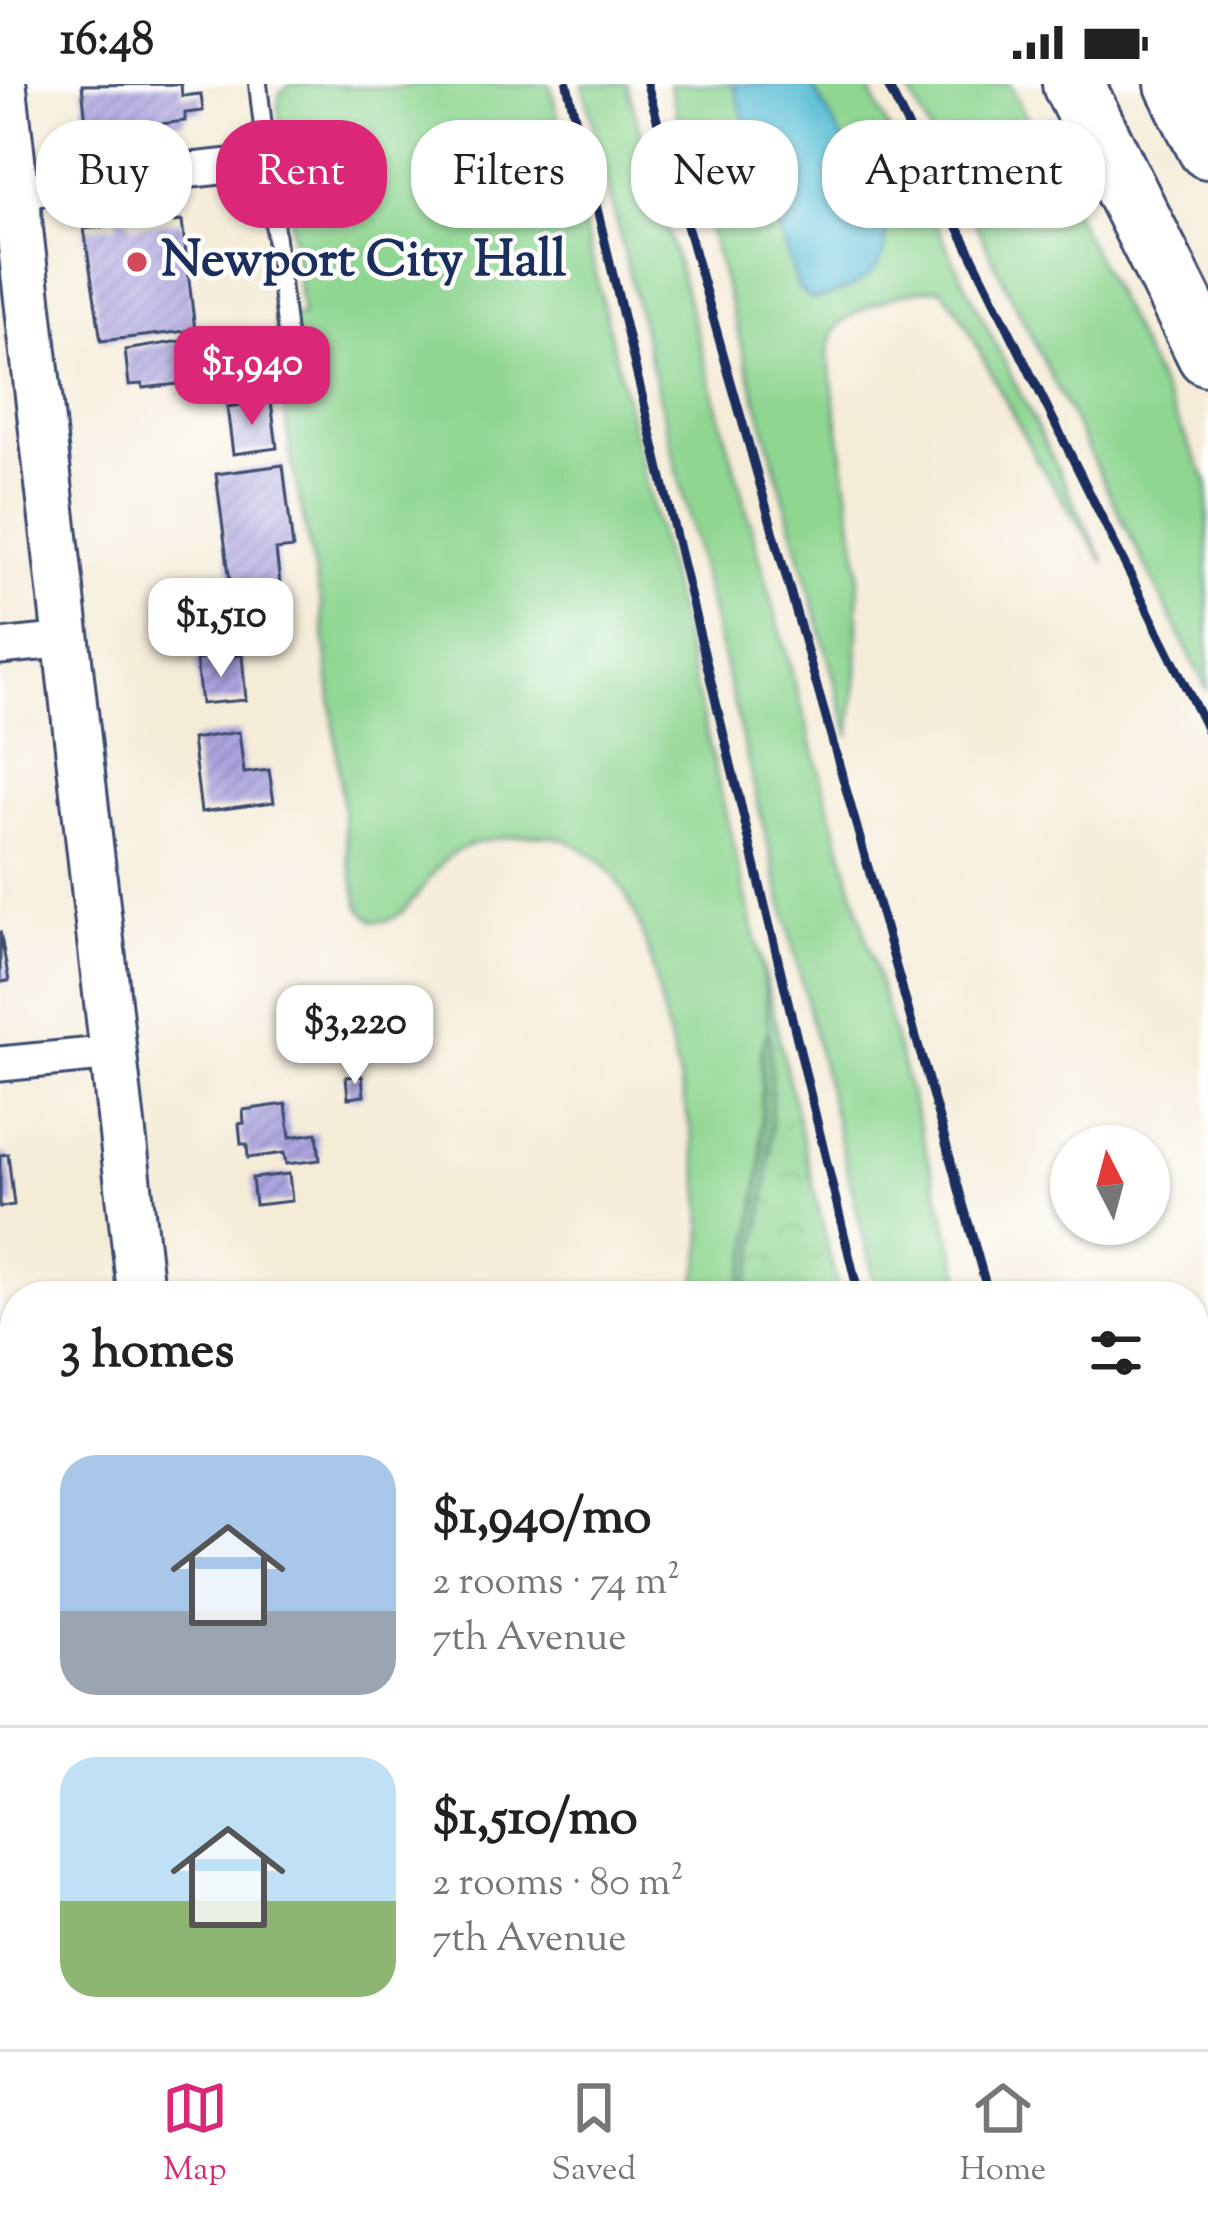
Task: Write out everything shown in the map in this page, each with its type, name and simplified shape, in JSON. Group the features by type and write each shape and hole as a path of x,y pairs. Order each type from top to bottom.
{"highway":[{"path":"1073,84 1208,355"},
{"path":"1176,84 1208,148"}],"street":[{"path":"3,84 8,194 67,640 139,1281"},
{"path":"8,194 216,168"},
{"path":"0,647 67,640"},
{"path":"0,1064 114,1053"}],"lane":[{"path":"258,84 262,120"},
{"path":"275,228 289,351"}],"green space":[{"path":"291,84 393,88 550,84 559,120 411,120 411,228 585,228 760,956 769,1029 761,1054 761,1165 741,1281 695,1281 703,1233 690,1129 644,938 631,904 607,868 576,845 552,836 494,839 452,854 396,916 373,921 360,908 348,857 321,604 291,459 275,318 302,315 292,228 387,228 387,120 280,120 280,93"},
{"path":"583,84 627,84 637,120 631,120 631,228 667,228 963,1281 874,1281 607,183 607,120 592,120"},
{"path":"669,84 866,84 884,120 822,120 822,228 938,228 1104,562 1036,459 943,290 904,294 845,320 833,333 828,354 859,567 857,673 850,736 709,228 798,228 798,120 679,120"},
{"path":"906,84 1010,84 1028,120 924,120"},
{"path":"978,228 1082,228 1208,482 1208,692"},
{"path":"760,956 836,1281 748,1281 763,1212 772,1127"},
{"path":"776,1028 835,1281 741,1281 761,1165 762,1046 768,1030"}],"water":[{"path":"733,84 811,84 831,120 822,120 822,228 884,228 883,257 859,282 816,299 798,288 779,228 798,228 798,120 744,120"}],"building":[{"path":"181,84 182,96 201,94 203,111 185,113 185,120 86,120 82,85"},
{"name":"Newport City Hall","path":"183,228 195,330 101,341 84,229"},
{"path":"257,332 260,357 216,362 212,337"},
{"path":"199,338 204,381 143,388 142,384 129,385 125,350"},
{"path":"271,401 277,448 233,454 227,407"},
{"path":"283,465 293,548 276,550 280,584 231,590 216,474"},
{"path":"242,655 246,700 201,704 196,660"},
{"path":"239,732 244,773 269,770 274,802 201,812 192,739"},
{"path":"0,931 9,981 0,982"},
{"path":"362,1076 364,1096 348,1098 346,1077"},
{"path":"286,1104 290,1137 317,1133 320,1160 286,1164 284,1153 248,1158 247,1144 241,1144 243,1110"},
{"path":"8,1154 14,1205 0,1207 0,1155"},
{"path":"289,1174 292,1201 255,1205 252,1178"}],"railway":[{"path":"567,84 855,1281"},
{"path":"647,84 985,1281"},
{"path":"887,84 1208,732"}],"place":[{"name":"Newport City Hall","path":"137,262"}]}
